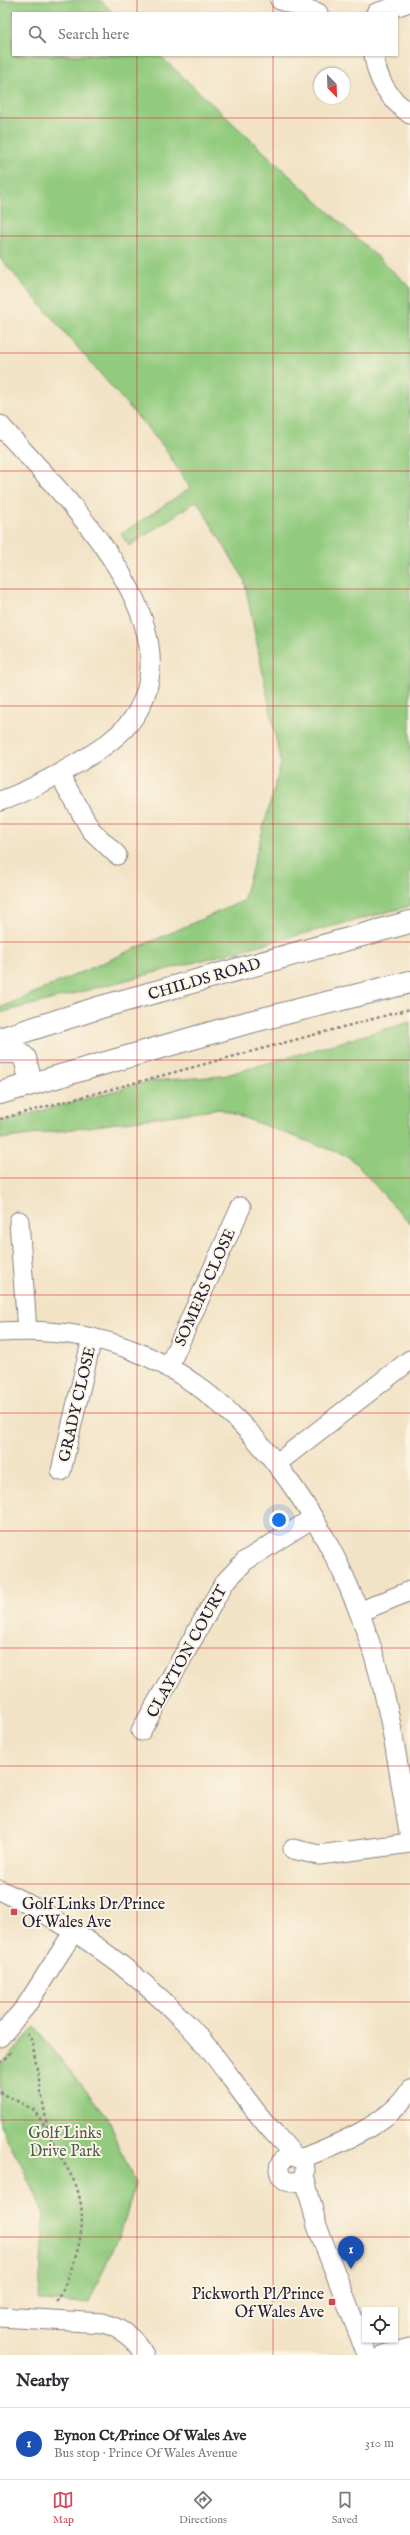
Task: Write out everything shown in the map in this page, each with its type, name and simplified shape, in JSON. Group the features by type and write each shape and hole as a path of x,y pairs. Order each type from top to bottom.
{"main road":[{"name":"CHILDS ROAD","path":"0,1039 101,1007 410,922"},
{"path":"0,1093 246,1023 410,982"},
{"path":"0,1052 18,1052 25,1058 31,1084"}],"street":[{"path":"280,0 315,12"},
{"path":"379,12 410,2"},
{"path":"374,56 383,87 396,104 410,114"},
{"path":"0,425 78,514 109,555 136,604 143,622 150,651 149,680 136,714 113,739 59,774 0,801"},
{"path":"59,774 92,830 117,855"},
{"name":"SOMERS CLOSE","path":"168,1368 241,1207"},
{"path":"19,1221 27,1330"},
{"path":"0,1332 27,1330 55,1332 92,1338 133,1350 168,1368 223,1407 276,1464 314,1518 345,1578 359,1612 379,1676 405,1775 410,1839"},
{"name":"GRADY CLOSE","path":"61,1471 92,1338"},
{"path":"276,1464 410,1360"},
{"name":"CLAYTON COURT","path":"141,1732 224,1583 246,1562 314,1518"},
{"path":"359,1612 410,1591"},
{"path":"293,1849 319,1855 410,1843"},
{"path":"0,1890 28,1903 74,1931 136,1976 188,2024 210,2050 262,2119 296,2168 367,2355"},
{"path":"0,2037 26,2006 74,1931"},
{"path":"296,2168 390,2113 410,2092"},
{"path":"0,2317 103,2323 114,2326 128,2335 144,2355"},
{"path":"383,2355 410,2348"}],"path":[{"path":"0,1119 410,1009"},
{"path":"24,2037 28,2032 32,2041 48,2131 56,2152 72,2178 82,2212 80,2240 76,2257 56,2303"},
{"path":"0,2063 16,2047"},
{"path":"0,2092 34,2110 48,2131"}],"green space":[{"path":"0,0 100,0 113,12 12,12 12,56 160,56 410,287 410,906 0,1013 0,1008 243,901 281,764 244,579 197,501 129,546 121,534 190,488 163,446 0,258"},
{"path":"410,1022 410,1224 350,1157 220,1109 0,1139 0,1122 151,1081 223,1076"},
{"name":"Golf Links Drive Park","path":"35,2027 108,2118 135,2184 125,2220 89,2303 39,2300 44,2214 24,2168 0,2128 0,2066"}],"place":[{"name":"Golf Links Dr/Prince Of Wales Ave","path":"14,1912"},
{"name":"Eynon Ct/Prince Of Wales Ave","path":"351,2269"},
{"name":"Pickworth Pl/Prince Of Wales Ave","path":"332,2302"}]}
